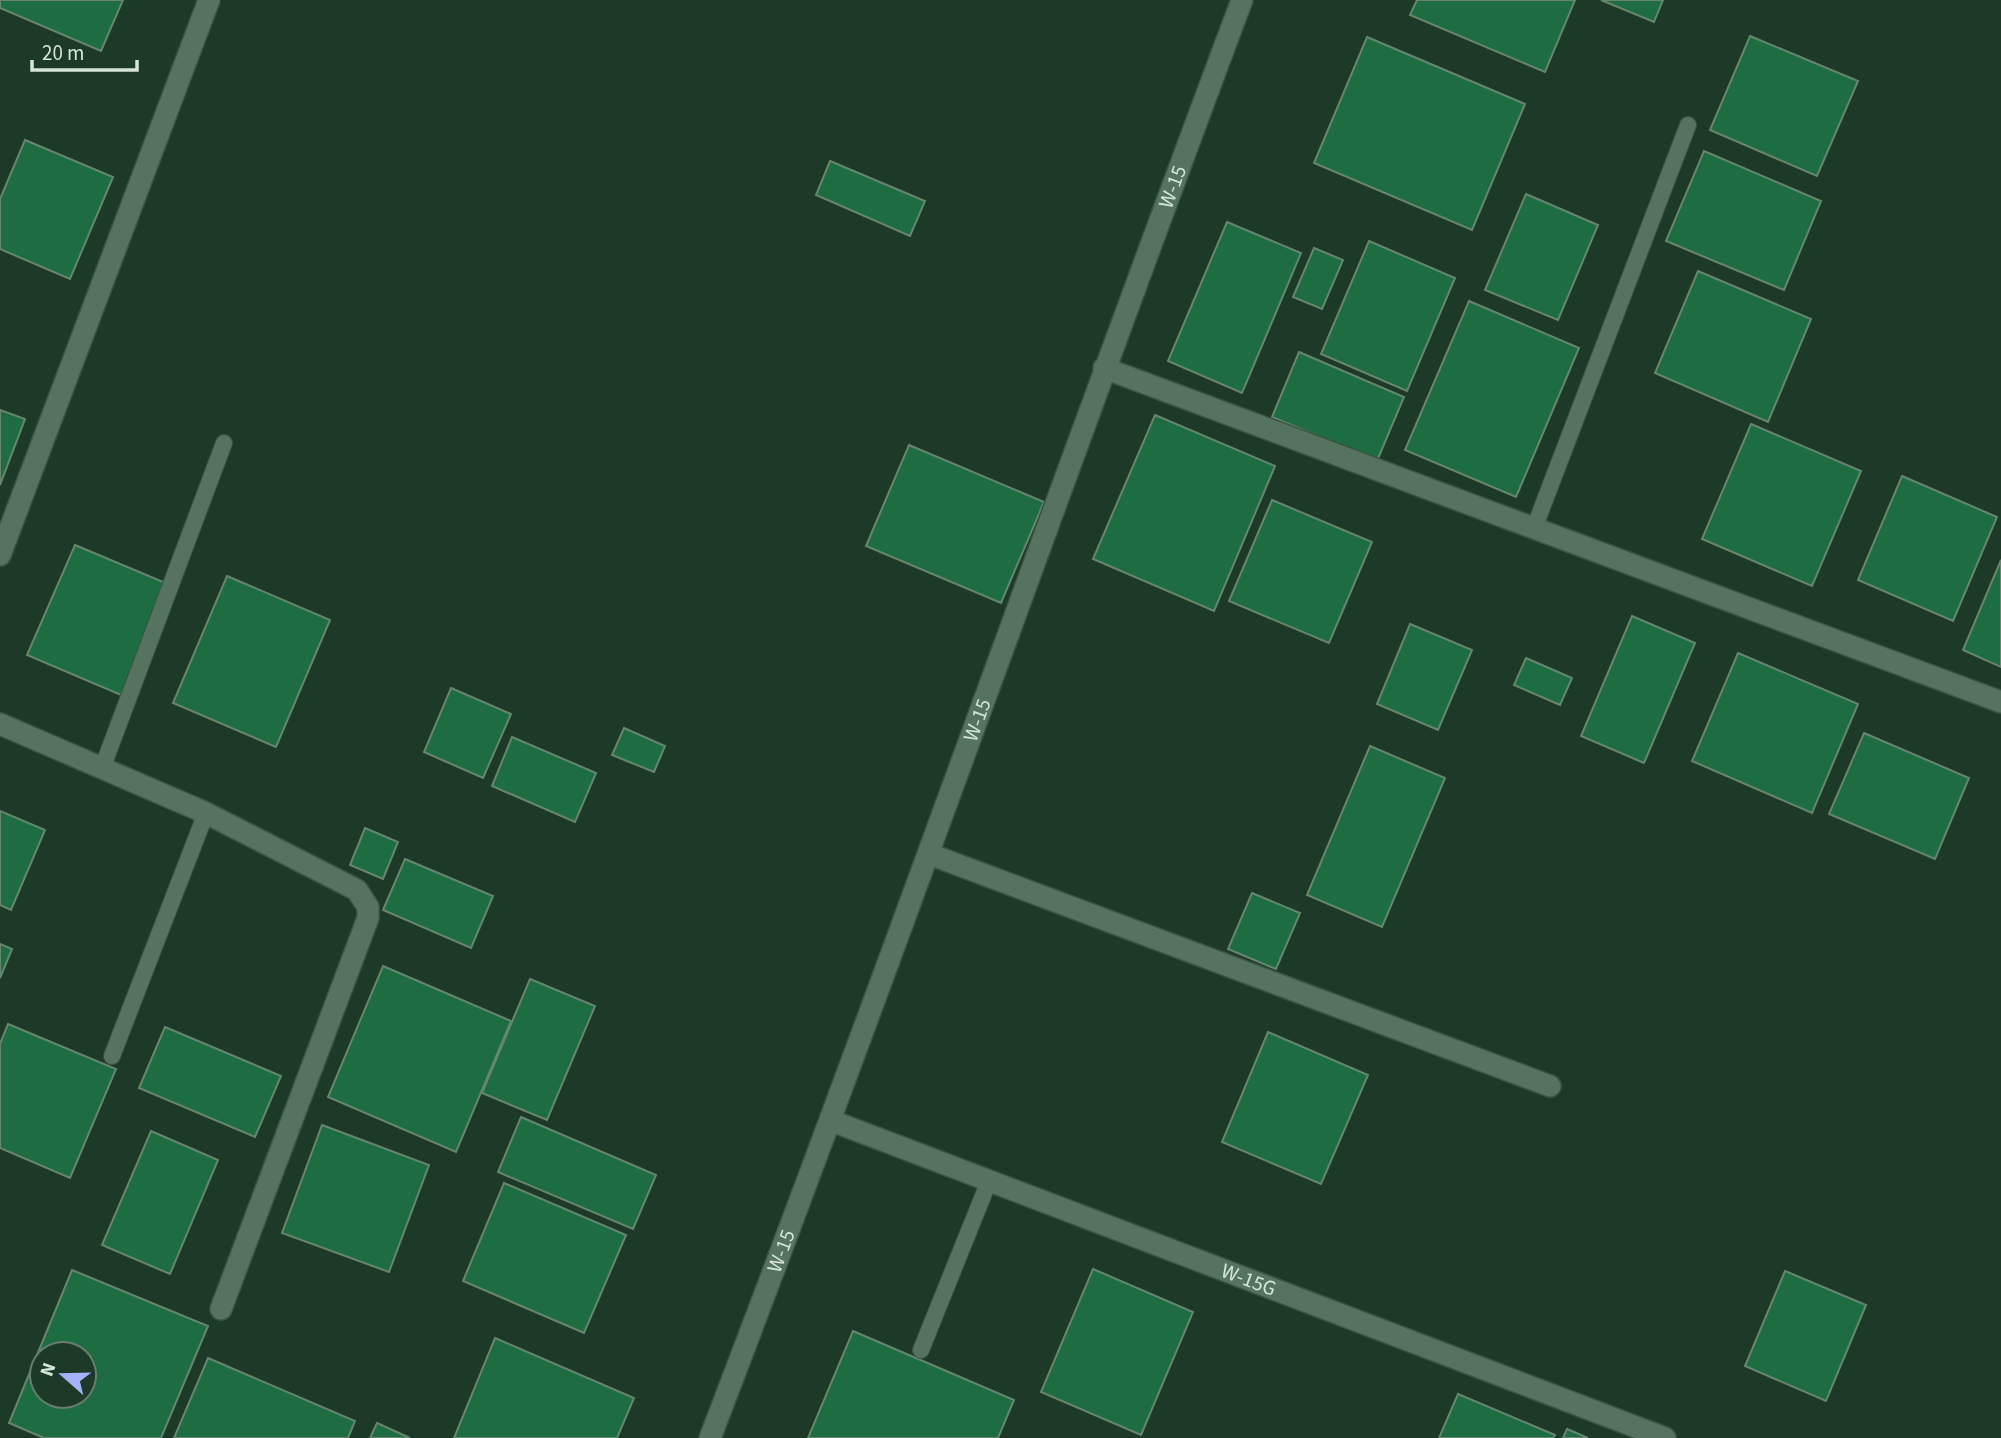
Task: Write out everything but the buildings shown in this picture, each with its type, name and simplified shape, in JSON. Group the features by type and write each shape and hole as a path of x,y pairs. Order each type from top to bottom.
{"street":[{"path":"0,555 209,0"},
{"name":"W-15","path":"710,1438 831,1121 1104,368 1242,0"},
{"path":"1104,368 1535,526 2001,702"},
{"path":"0,724 103,766 206,813 357,890 369,907 368,918 221,1309"},
{"path":"929,854 1550,1086"},
{"name":"W-15G","path":"831,1121 1665,1438"}],"lane":[{"path":"1535,526 1688,125"},
{"path":"103,766 224,443"},
{"path":"111,1056 206,813"},
{"path":"921,1350 989,1181"}]}
